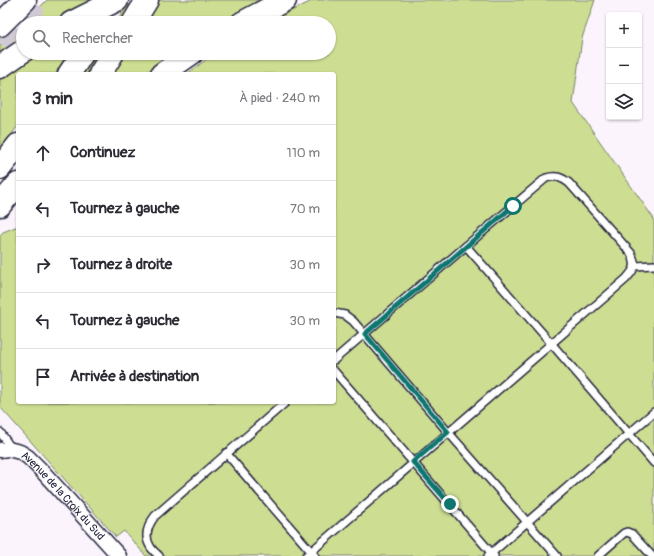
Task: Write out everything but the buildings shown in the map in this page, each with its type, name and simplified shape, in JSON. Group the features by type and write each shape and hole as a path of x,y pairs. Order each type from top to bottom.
{"highway":[{"path":"0,25 25,0"},
{"path":"137,16 147,0"},
{"path":"255,16 285,0"},
{"path":"89,16 109,8"},
{"path":"0,67 16,56"},
{"path":"70,72 79,60"},
{"path":"101,72 109,60"},
{"path":"165,72 182,60"},
{"path":"0,168 16,148"},
{"path":"0,205 16,186"},
{"path":"0,222 16,206"}],"street":[{"name":"Avenue de la Croix du Sud","path":"4,449 20,452 28,458 43,472 119,556"}],"lane":[{"path":"226,453 311,554 413,462 626,279 635,266 634,260 631,253 569,183 559,177 553,176 546,178 336,358"},
{"path":"466,246 654,463"},
{"path":"635,266 654,265"},
{"path":"336,313 349,318 365,334 448,432 557,556"},
{"path":"336,373 491,555 654,412"},
{"path":"159,556 150,546 148,540 148,528 150,522 226,453 284,404"},
{"path":"0,432 9,445 4,449"},
{"path":"598,556 627,532 632,534 652,556"}],"green space":[{"path":"47,0 91,0 63,16 31,16"},
{"path":"159,0 263,0 237,16 149,16"},
{"path":"314,0 595,0 582,38 573,103 654,219 654,556 146,556 124,531 116,537 0,407 0,235 3,232 16,227 16,404 336,404 336,72 190,72 206,60 336,60 336,16 281,16"},
{"path":"134,3 126,16 121,16 127,6"},
{"path":"16,31 16,45 0,55 0,46"},
{"path":"27,60 66,60 58,72 16,72 16,129 0,149 0,79"},
{"path":"91,60 96,60 88,72 83,72"},
{"path":"118,60 166,60 147,72 110,72"}],"tunnel":[{"path":"29,16 37,0"},
{"path":"0,44 20,8"}],"route":[{"path":"450,504 413,462 448,432 365,334 513,206"}]}
